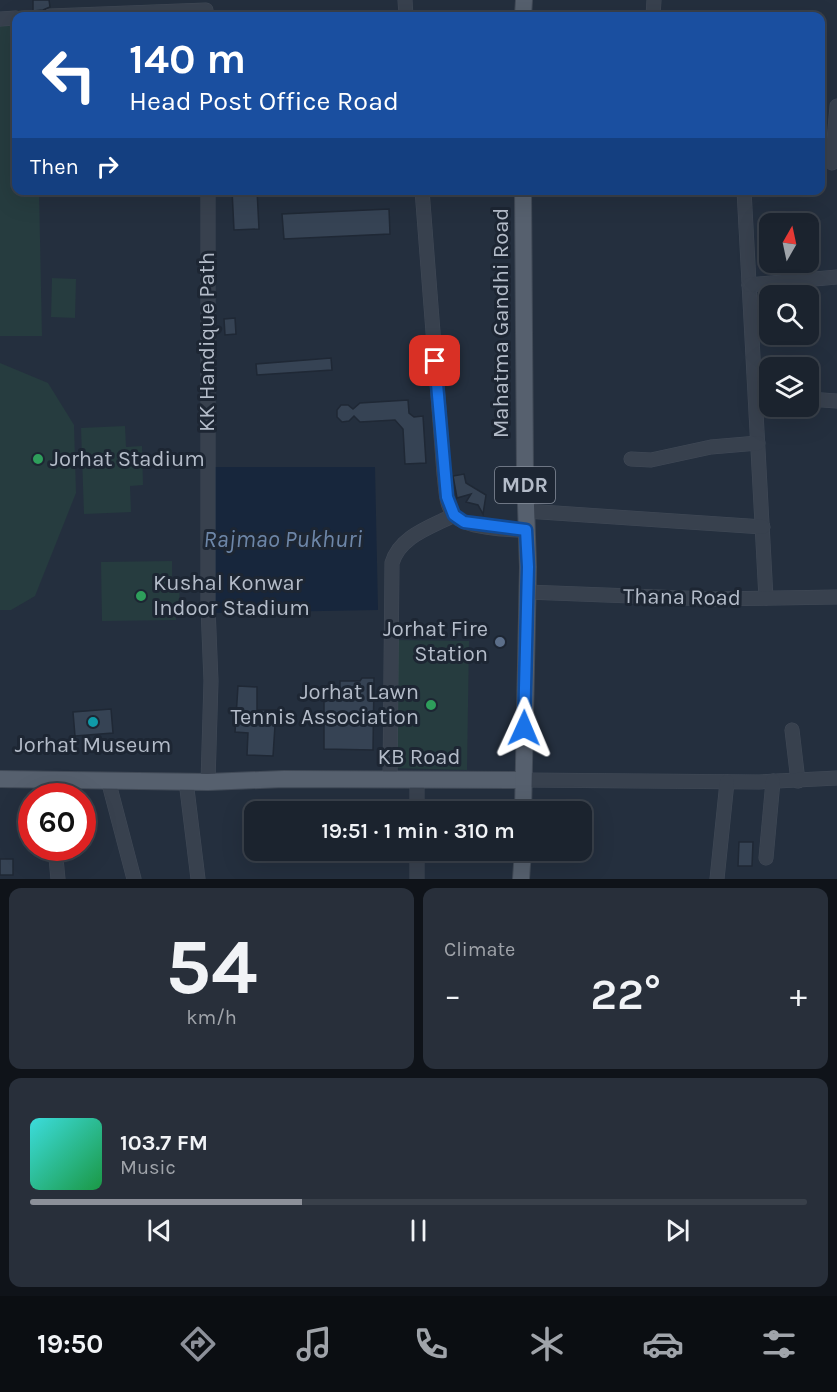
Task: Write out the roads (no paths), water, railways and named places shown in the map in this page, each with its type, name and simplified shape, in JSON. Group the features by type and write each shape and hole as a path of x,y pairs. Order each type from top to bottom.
{"main road":[{"name":"Mahatma Gandhi Road","path":"523,195 525,511 528,592 523,801"},
{"name":"KB Road","path":"0,779 208,782 284,779 523,780"},
{"path":"521,879 522,861"}],"street":[{"path":"139,12 206,9"},
{"path":"830,163 837,106"},
{"name":"KK Handique Path","path":"208,195 208,607 211,681 208,782"},
{"path":"422,195 448,504 454,515 471,524 526,530"},
{"path":"744,195 749,285 759,364"},
{"path":"749,285 837,277"},
{"path":"819,400 837,401"},
{"path":"761,417 758,443 766,598"},
{"path":"631,459 651,460 711,447 758,443"},
{"path":"525,511 763,527"},
{"path":"390,780 390,576 392,563 396,550 405,541 454,515"},
{"name":"Thana Road","path":"528,592 709,599 837,597"},
{"path":"792,730 798,781"},
{"name":"KB Road","path":"523,780 727,782 837,778"},
{"path":"50,779 50,783"},
{"path":"108,780 134,879"},
{"path":"417,780 417,801"},
{"path":"186,781 198,879"},
{"path":"766,858 773,781"},
{"path":"717,879 727,782"},
{"path":"56,861 58,879"},
{"path":"417,861 417,879"}],"water":[{"name":"Rajmao Pukhuri","path":"210,467 375,467 378,610 210,613"}],"place":[{"name":"Jorhat Stadium","path":"38,459"},
{"name":"Kushal Konwar Indoor Stadium","path":"141,596"},
{"name":"Jorhat Fire Station","path":"500,642"},
{"name":"Jorhat Lawn Tennis Association","path":"431,705"},
{"name":"Jorhat Museum","path":"93,722"}]}
